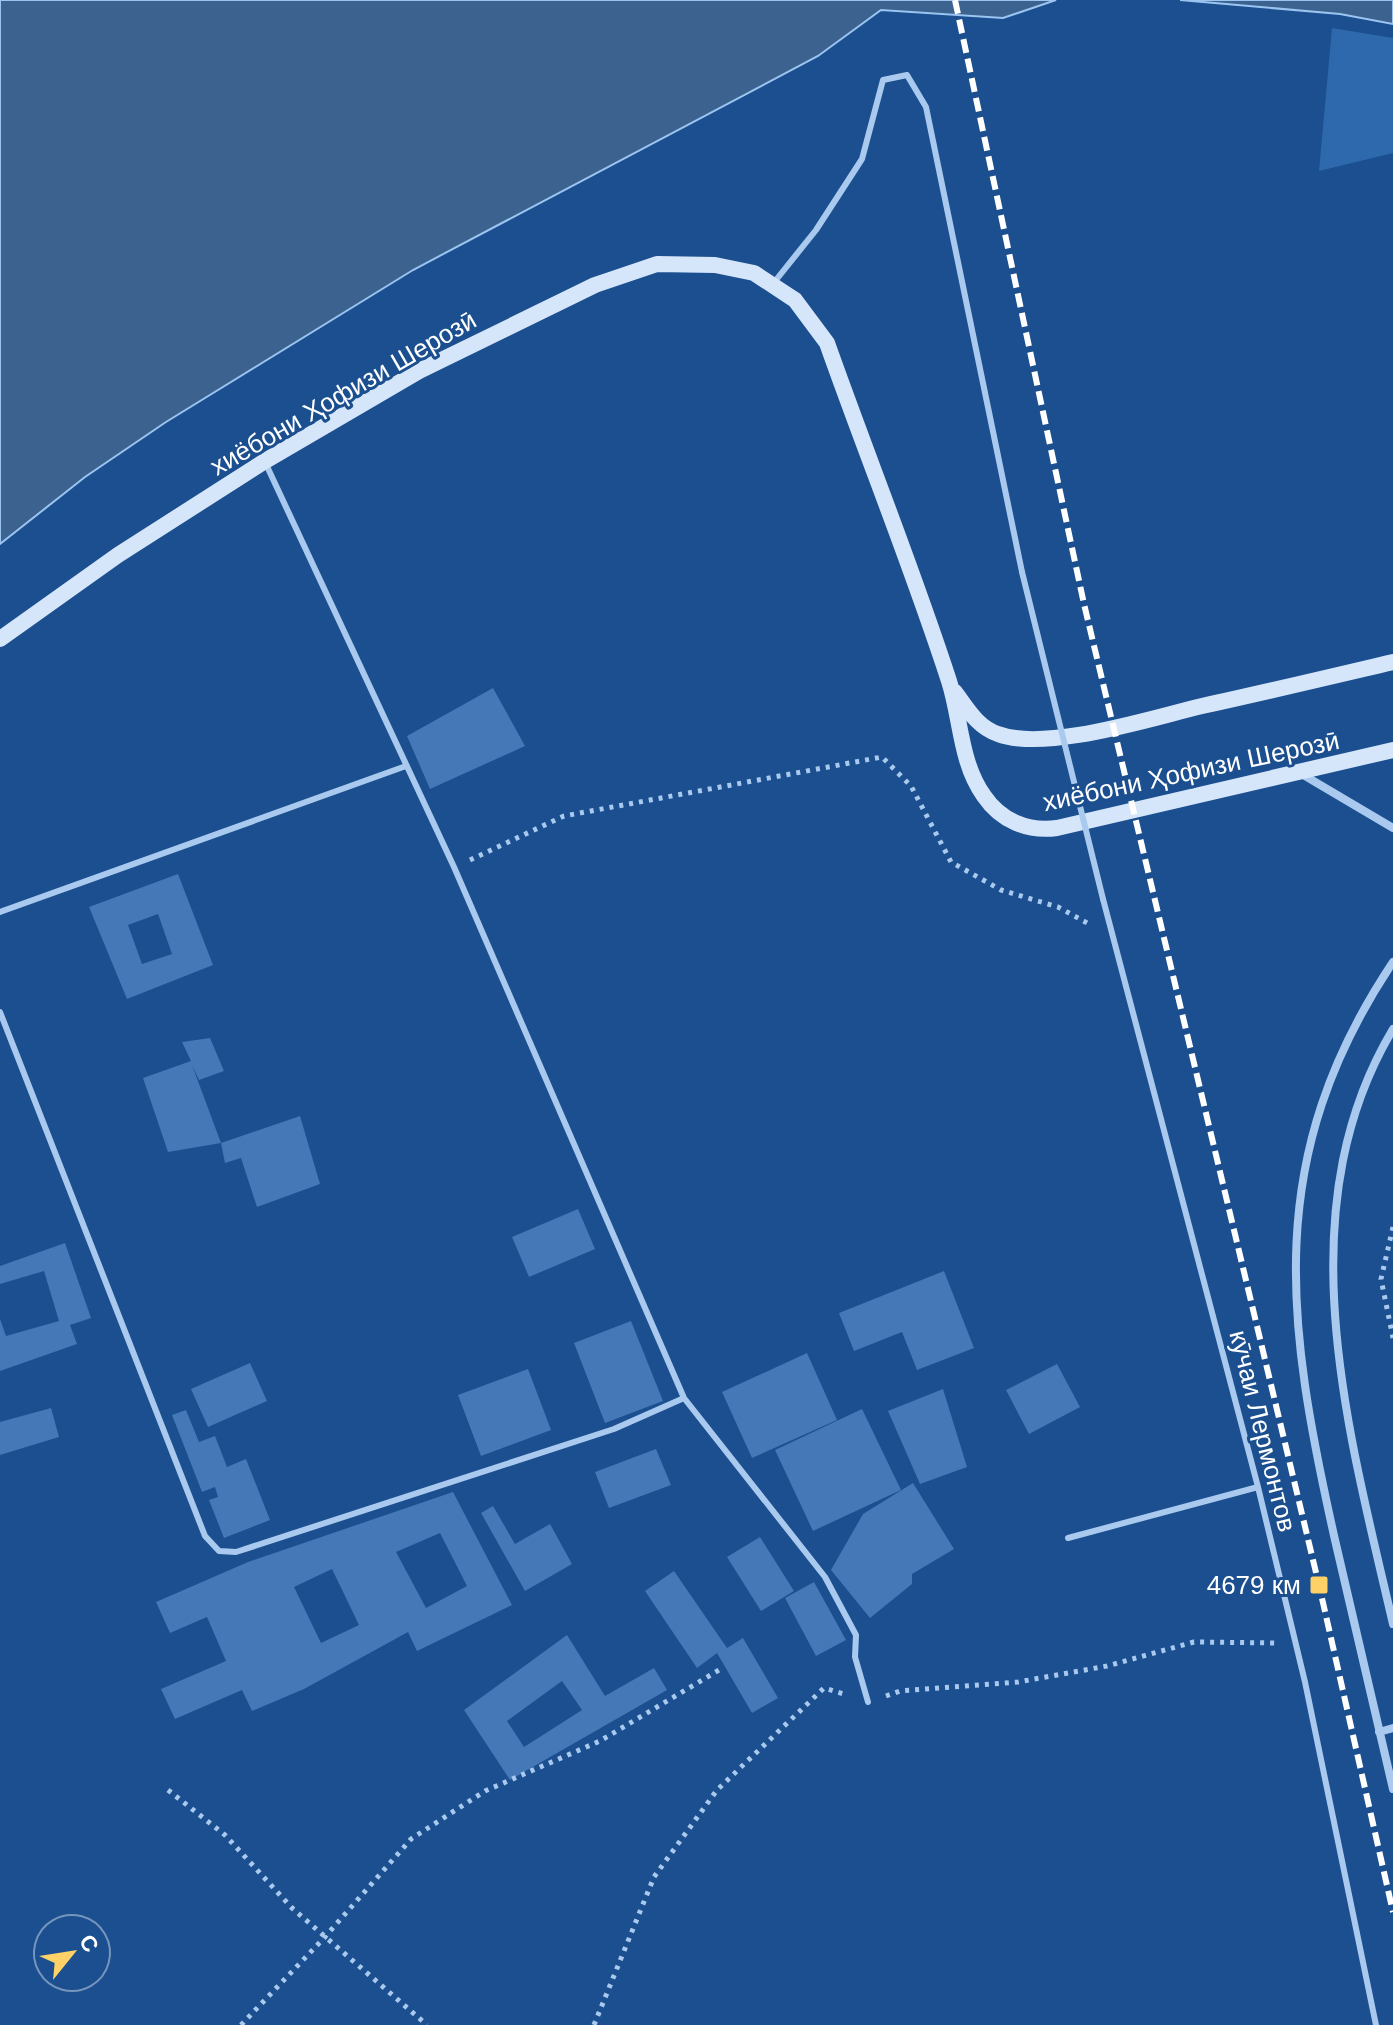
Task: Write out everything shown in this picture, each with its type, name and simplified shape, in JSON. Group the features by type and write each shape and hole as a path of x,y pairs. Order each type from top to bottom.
{"main road":[{"name":"хиёбони Ҳофизи Шерозӣ","path":"0,639 118,555 265,461 419,371 595,285 657,264 715,265 754,273 795,300 827,343 950,684 975,782 994,808 1006,818 1031,829 1057,828 1393,750"},
{"name":"хиёбони Ҳофизи Шерозӣ","path":"950,684 973,717 985,728 999,735 1040,739 1119,725 1393,662"}],"street":[{"path":"1300,773 1393,828"},
{"path":"1393,962 1349,1036 1319,1110 1305,1163 1295,1247 1298,1320 1309,1411 1393,1789"},
{"path":"1393,1029 1368,1080 1345,1158 1334,1218 1332,1276 1337,1345 1349,1423 1393,1624"},
{"path":"1379,1732 1393,1728"}],"lane":[{"name":"кӯчаи Лермонтов","path":"772,285 816,230 862,159 883,80 907,75 926,107 1022,572 1103,899 1296,1643 1376,2025"},
{"path":"265,461 454,867 684,1398 825,1577 856,1635 855,1657 868,1702"},
{"path":"0,912 406,766"},
{"path":"0,1012 205,1536 219,1551 236,1552 599,1434 684,1398"},
{"path":"1068,1538 1258,1487"}],"path":[{"path":"454,867 564,816 882,757 911,786 951,862 1001,890 1058,907 1114,937"},
{"path":"1393,1227 1381,1279 1393,1338"},
{"path":"594,2025 654,1877 717,1790 824,1688 868,1702 900,1691 1048,1677 1107,1666 1194,1642 1296,1643"},
{"path":"241,2025 324,1938 411,1839 485,1791 600,1741 719,1670"},
{"path":"168,1790 225,1835 292,1908 427,2025"}],"shaded area":[{"path":"0,0 1056,0 1003,18 881,10 818,56 413,270 166,422 85,477 0,544"},
{"path":"1180,0 1393,0 1393,24 1340,14"},
{"path":"1332,28 1393,38 1393,153 1319,171"}],"building":[{"path":"493,688 525,746 430,789 407,736"},
{"path":"178,874 213,965 127,999 89,907","holes":["158,914 172,954 142,964 128,925"]},
{"path":"210,1038 224,1071 199,1080 192,1065 221,1143 168,1152 143,1078 191,1061 182,1042"},
{"path":"300,1116 320,1184 257,1207 241,1158 225,1163 221,1143"},
{"path":"578,1209 595,1249 529,1277 512,1237"},
{"path":"65,1243 91,1318 70,1325 77,1344 0,1371 0,1319 6,1336 59,1321 44,1271 0,1284 0,1266"},
{"path":"944,1271 974,1348 917,1370 902,1332 854,1351 839,1313"},
{"path":"631,1321 663,1401 605,1423 574,1343"},
{"path":"807,1353 837,1420 752,1458 722,1392"},
{"path":"250,1363 267,1401 208,1427 191,1389"},
{"path":"1057,1364 1080,1407 1029,1434 1006,1390"},
{"path":"528,1369 551,1430 481,1456 458,1395"},
{"path":"943,1389 967,1467 920,1484 888,1411"},
{"path":"51,1408 59,1437 0,1455 0,1422"},
{"path":"862,1409 901,1490 813,1531 775,1450"},
{"path":"186,1410 199,1442 215,1436 227,1467 246,1459 270,1520 224,1538 209,1500 218,1497 215,1487 202,1492 172,1415"},
{"path":"656,1449 671,1485 609,1508 595,1472"},
{"path":"913,1483 954,1549 912,1574 912,1584 870,1618 831,1570 863,1514"},
{"path":"453,1492 512,1605 417,1651 408,1632 304,1689 252,1711 242,1690 175,1719 161,1689 226,1661 207,1617 170,1633 156,1602 248,1562","holes":["440,1533 467,1586 426,1608 396,1552","332,1569 359,1625 321,1643 294,1587"]},
{"path":"493,1506 515,1544 550,1524 572,1564 525,1591 481,1513"},
{"path":"760,1537 794,1591 761,1611 727,1557"},
{"path":"674,1571 727,1648 743,1638 778,1698 752,1713 717,1653 697,1668 645,1591"},
{"path":"814,1582 846,1640 816,1656 785,1598"},
{"path":"567,1635 605,1696 654,1668 667,1690 510,1780 464,1710","holes":["562,1681 582,1710 524,1747 507,1721"]}],"railway":[{"path":"955,0 1084,604 1319,1585 1393,1912"}],"place":[{"name":"4679 км","path":"1319,1585"}]}
